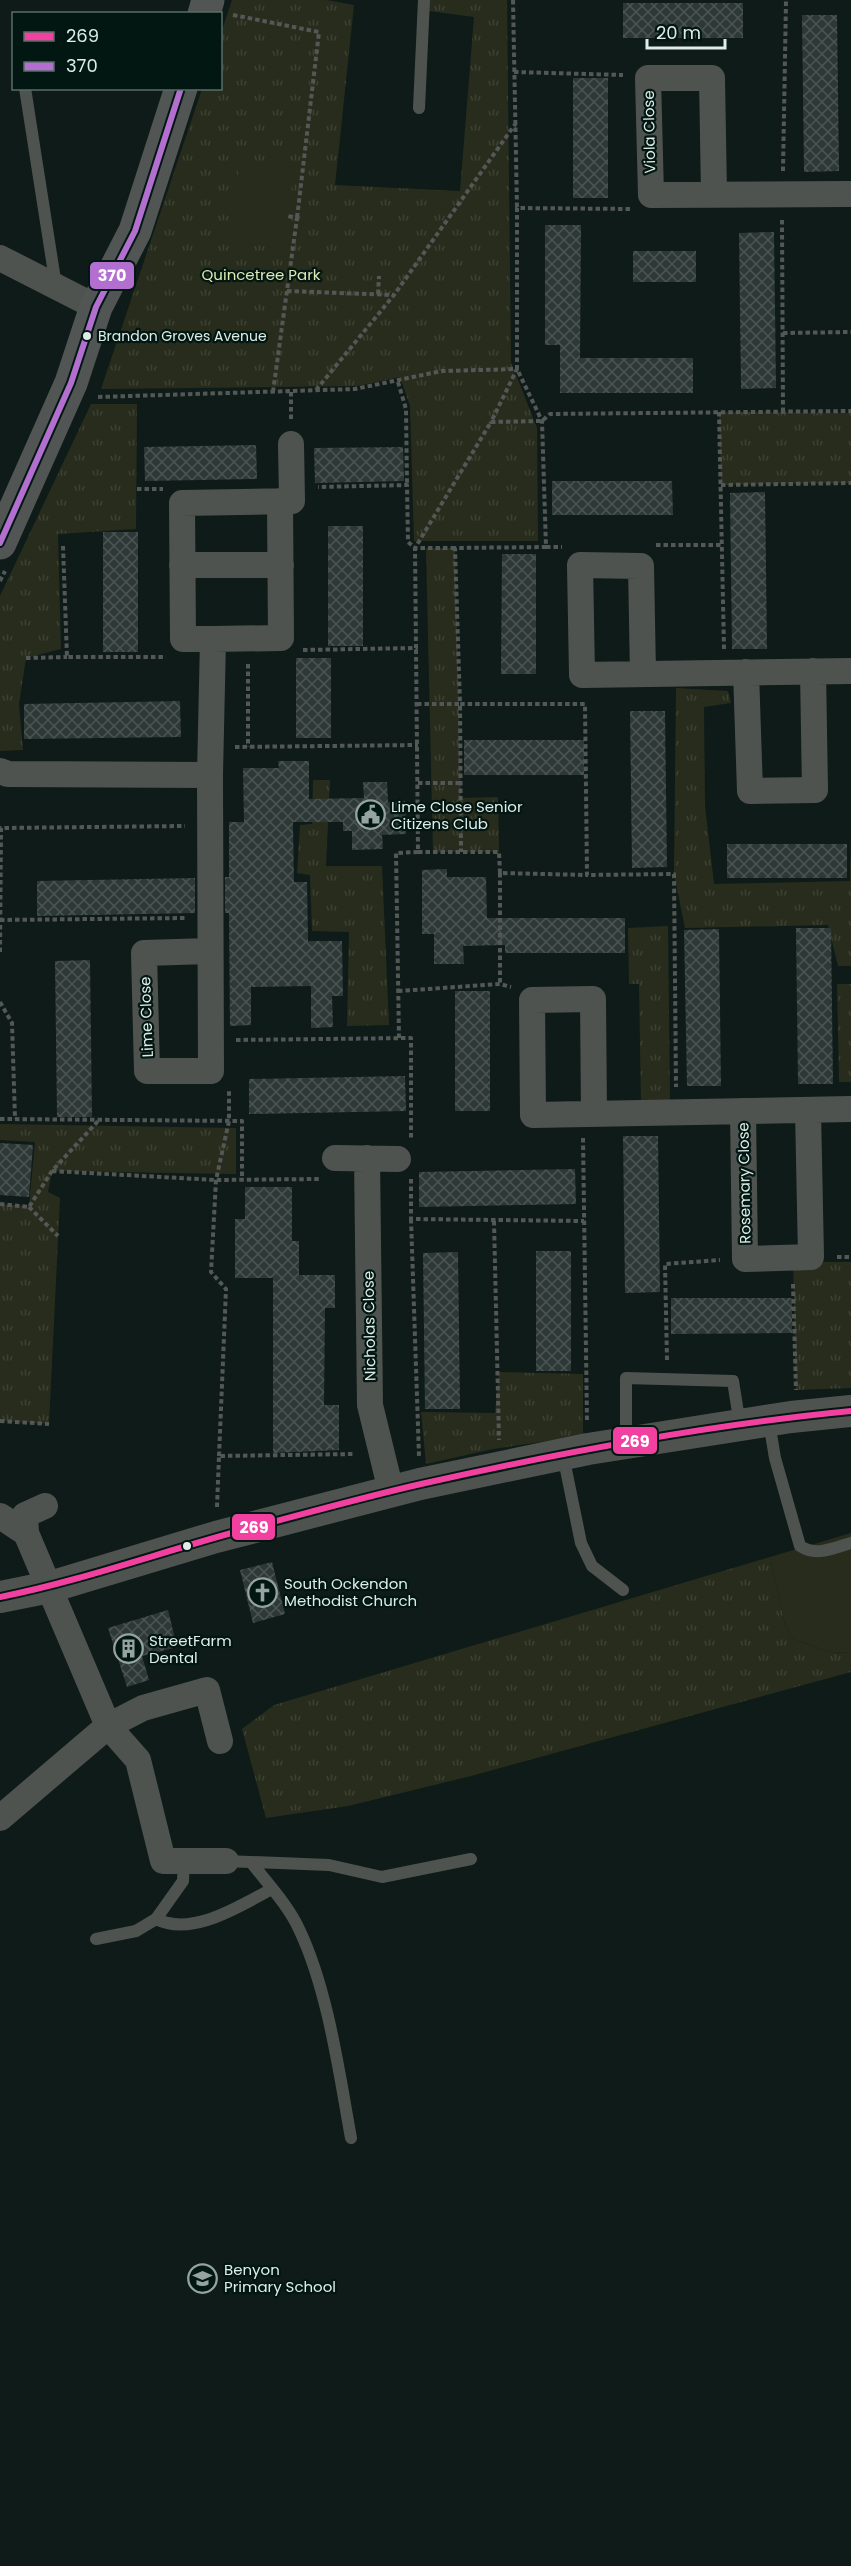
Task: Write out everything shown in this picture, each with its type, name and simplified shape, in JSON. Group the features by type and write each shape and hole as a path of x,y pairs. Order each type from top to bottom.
{"main road":[{"path":"0,543 71,383 96,307 135,231 180,90"}],"street":[{"name":"Viola Close","path":"714,194 712,78 648,78 651,195 851,194"},
{"path":"0,258 96,307"},
{"path":"286,494 182,503 183,639 281,638 281,565 291,444"},
{"path":"643,674 640,566 580,564 582,675 851,671"},
{"path":"182,565 281,565"},
{"name":"Lime Close","path":"209,951 144,953 147,1071 211,1071 209,951 213,639"},
{"path":"746,672 750,791 815,790 813,671"},
{"path":"0,771 8,774 210,775"},
{"path":"545,999 592,999 588,1114"},
{"name":"Rosemary Close","path":"545,999 532,1000 533,1115 851,1109"},
{"name":"Rosemary Close","path":"743,1111 745,1259 811,1257 808,1110"},
{"path":"332,1169 367,1158 398,1159"},
{"name":"Nicholas Close","path":"367,1158 370,1405 406,1487"},
{"path":"0,1597 50,1587 216,1537 406,1487 575,1451 768,1421 851,1411"},
{"path":"45,1506 26,1515 26,1533 108,1726 138,1760 163,1861 226,1861"},
{"path":"0,1516 26,1533"},
{"path":"0,1818 108,1726 143,1708 207,1690 220,1741"}],"lane":[{"path":"419,108 424,0"},
{"path":"25,90 56,287"},
{"path":"626,1443 626,1378 733,1380 768,1421 775,1458 800,1546 808,1551 819,1552 851,1543"},
{"path":"575,1451 581,1543 592,1566 623,1590"},
{"path":"226,1861 329,1865 382,1876 471,1859"},
{"path":"96,1939 136,1931 156,1919 183,1881 184,1861"},
{"path":"251,1862 299,1928 318,1982 340,2077 351,2138"},
{"path":"156,1919 166,1924 192,1924 221,1915 272,1889"}],"path":[{"path":"398,382 406,409 408,542 415,548 546,547 542,421 517,369 513,0"},
{"path":"783,411 782,194 786,0"},
{"path":"206,7 319,32 273,392"},
{"path":"514,72 648,78"},
{"path":"316,391 394,295 516,123"},
{"path":"517,208 642,209"},
{"path":"288,216 297,218"},
{"path":"378,294 379,276"},
{"path":"287,291 394,295"},
{"path":"783,333 851,332"},
{"path":"71,383 96,397 316,391 356,389 442,372 517,369"},
{"path":"418,852 415,548 491,422 517,369"},
{"path":"491,422 542,421 550,414 851,411"},
{"path":"719,412 724,653"},
{"path":"720,484 851,483"},
{"path":"286,494 407,485"},
{"path":"63,546 67,657"},
{"path":"455,548 460,704 461,852"},
{"path":"292,650 416,648"},
{"path":"26,658 167,657"},
{"path":"248,662 248,747"},
{"path":"417,704 585,704 587,875"},
{"path":"225,748 418,745"},
{"path":"418,783 460,783"},
{"path":"0,952 1,828 197,826"},
{"path":"399,1038 396,853 499,852 500,984"},
{"path":"500,873 674,874 676,1094"},
{"path":"0,920 197,918"},
{"path":"398,991 500,984 545,999"},
{"path":"0,1002 12,1023 15,1119"},
{"path":"575,1451 588,1114"},
{"path":"0,1119 242,1120 242,1180"},
{"path":"30,1207 52,1171 98,1121"},
{"path":"52,1171 242,1180 332,1169"},
{"path":"0,1204 30,1207 58,1236"},
{"path":"406,1487 411,1219"},
{"path":"494,1221 500,1468"},
{"path":"667,1377 665,1264 745,1259"},
{"path":"768,1421 793,1274"},
{"path":"0,1422 49,1424"},
{"path":"216,1537 219,1456 360,1454"}],"green space":[{"name":"Quincetree Park","path":"232,0 327,0 354,5 335,185 460,191 474,17 422,10 422,0 507,0 511,362 537,428 538,541 414,541 410,406 400,377 358,386 101,389 202,90 222,90 222,30"},
{"path":"240,161 294,168 284,248 229,242"},
{"path":"91,404 137,404 136,529 58,534 61,649 26,658 19,704 23,750 0,751 0,596"},
{"path":"719,412 851,413 851,483 721,485"},
{"path":"426,548 455,548 461,798 498,797 499,852 433,852"},
{"path":"676,688 728,691 731,703 704,707 705,806 714,884 850,881 851,837 851,966 838,966 828,925 685,928 674,874"},
{"path":"313,780 330,780 326,866 382,866 389,1025 347,1026 349,932 312,931 310,875 297,873 300,825 312,824"},
{"path":"668,926 670,1102 641,1104 639,984 629,984 628,928"},
{"path":"837,984 851,984 851,1082 839,1082"},
{"path":"0,1124 236,1128 236,1174 52,1171 48,1192 60,1198 49,1424 0,1421 0,1204 29,1206 35,1142 0,1140"},
{"path":"793,1262 851,1262 851,1388 796,1390"},
{"path":"499,1372 583,1374 583,1436 493,1449 426,1464 421,1412 495,1413"},
{"path":"851,1533 851,1653 830,1652 793,1639 785,1625 770,1557"},
{"path":"770,1557 785,1625 793,1639 830,1652 851,1653 851,1672 471,1776 348,1806 266,1818 242,1729 274,1705"}],"building":[{"path":"623,3 743,3 743,38 623,38"},
{"path":"802,15 837,15 839,171 804,172"},
{"path":"573,78 608,78 608,198 573,198"},
{"path":"545,225 581,225 580,358 693,358 693,393 560,393 560,345 545,345"},
{"path":"774,232 776,388 741,389 739,233"},
{"path":"633,251 696,251 696,282 633,282"},
{"path":"256,445 257,479 145,481 144,447"},
{"path":"403,447 404,481 315,483 314,448"},
{"path":"552,481 672,481 673,515 552,515"},
{"path":"765,492 767,649 732,649 730,493"},
{"path":"328,526 363,526 363,646 328,646"},
{"path":"103,532 138,532 138,652 103,652"},
{"path":"502,554 536,554 536,674 501,674"},
{"path":"296,658 331,658 331,738 296,738"},
{"path":"180,701 181,737 24,739 24,704"},
{"path":"630,711 665,711 667,867 632,868"},
{"path":"464,740 584,740 584,775 464,775"},
{"path":"278,761 309,761 309,799 364,798 363,782 387,782 388,802 405,801 406,834 382,835 383,849 352,850 352,831 343,831 343,822 293,822 294,882 307,882 308,941 342,941 343,996 332,996 333,1027 311,1028 311,986 251,987 251,1025 230,1026 229,913 225,913 225,877 229,877 229,822 244,822 243,768 279,768"},
{"path":"727,844 847,844 847,878 727,878"},
{"path":"447,869 447,877 486,877 487,918 625,918 625,953 505,953 505,945 463,946 464,964 434,964 434,934 422,934 422,870"},
{"path":"195,878 195,913 37,916 37,881"},
{"path":"796,928 831,928 833,1084 798,1084"},
{"path":"719,929 721,1086 687,1086 684,930"},
{"path":"90,960 92,1117 57,1117 55,961"},
{"path":"455,991 490,991 490,1111 455,1111"},
{"path":"405,1076 406,1111 249,1114 249,1079"},
{"path":"623,1136 658,1136 660,1292 625,1293"},
{"path":"0,1143 33,1145 29,1197 0,1195"},
{"path":"575,1169 576,1204 419,1207 419,1172"},
{"path":"245,1187 292,1187 292,1241 299,1241 299,1275 335,1275 335,1308 325,1308 324,1405 339,1405 339,1450 273,1453 273,1278 235,1278 235,1219 245,1219"},
{"path":"536,1251 571,1251 571,1371 536,1371"},
{"path":"458,1252 460,1409 425,1409 423,1253"},
{"path":"671,1298 792,1298 792,1333 671,1334"},
{"name":"South Ockendon Methodist Church","path":"272,1562 285,1614 253,1623 240,1570"},
{"name":"StreetFarm Dental","path":"168,1610 177,1647 142,1656 149,1680 127,1687 108,1628"}],"transit line":[{"name":"370","path":"0,543 71,383 96,307 135,231 180,90"},
{"name":"269","path":"0,1597 63,1582 336,1505 474,1472 689,1432 851,1411"}],"place":[{"name":"Brandon Groves Avenue","path":"87,336"},
{"name":"Lime Close Senior Citizens Club","path":"370,815"},
{"name":"South Ockendon Methodist Church","path":"263,1592"},
{"name":"StreetFarm Dental","path":"128,1649"},
{"name":"Benyon Primary School","path":"203,2278"}]}
